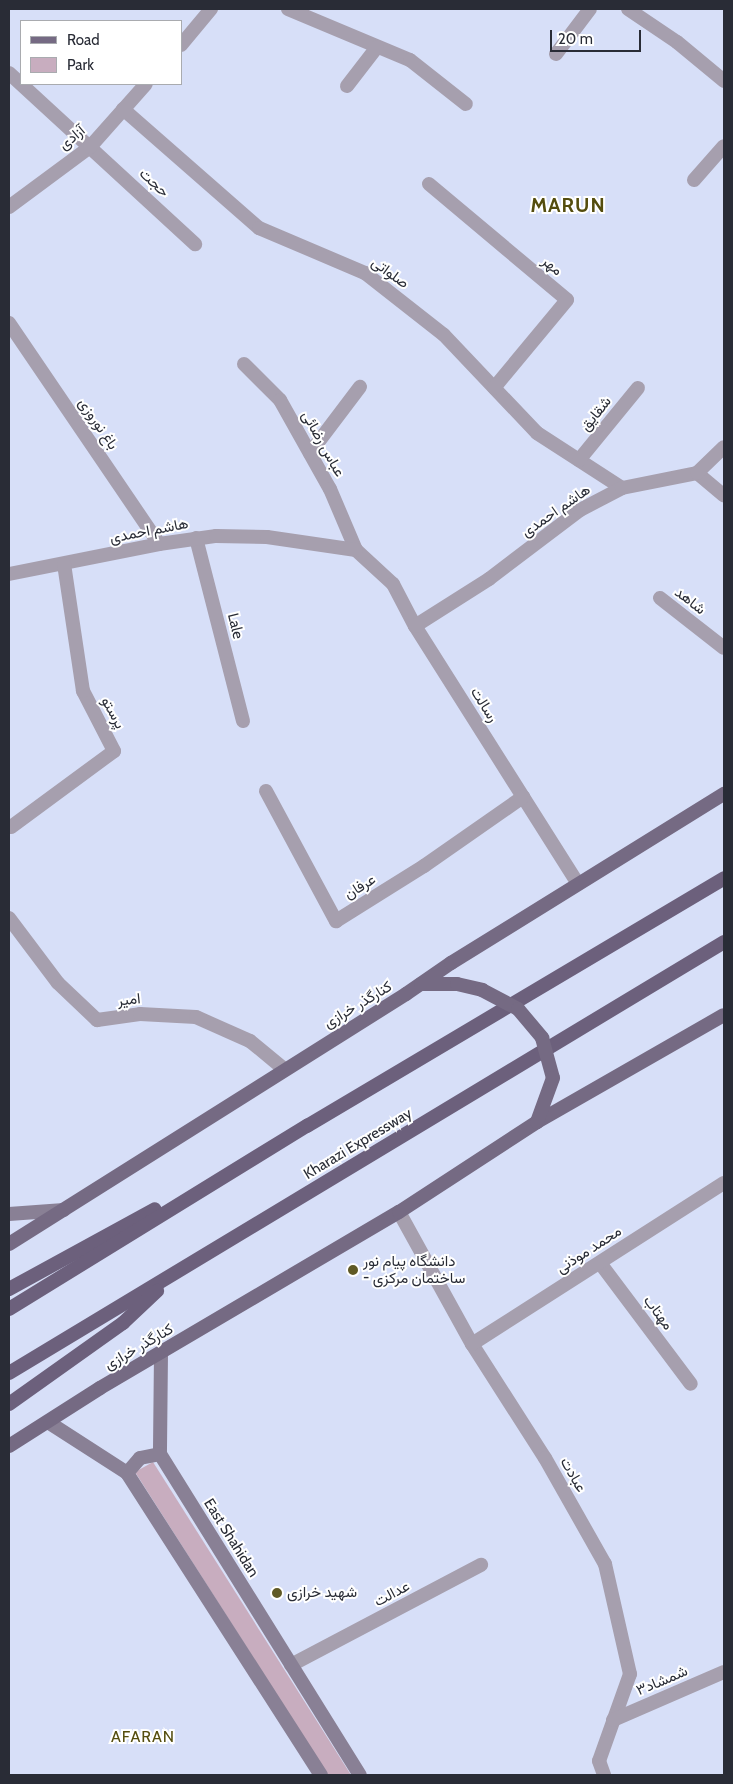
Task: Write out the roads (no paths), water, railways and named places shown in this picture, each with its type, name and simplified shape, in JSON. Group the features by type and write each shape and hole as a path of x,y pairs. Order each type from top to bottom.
{"highway":[{"path":"9,1309 307,1126 724,878"},
{"name":"Kharazi Expressway","path":"9,1374 724,942"},
{"path":"9,1289 307,1126"},
{"path":"9,1404 123,1323 174,1274"}],"main road":[{"name":"کنارگذر خرازی","path":"9,1244 284,1069 724,794"},
{"path":"421,984 457,984 482,990 518,1009 542,1038 553,1078 537,1122"},
{"name":"کنارگذر خرازی","path":"9,1446 161,1353 399,1212 537,1122 724,1015"},
{"path":"9,1214 64,1210"},
{"path":"127,1473 140,1458 160,1454 161,1353"},
{"path":"48,1422 127,1473 321,1775"},
{"name":"East Shahidan","path":"160,1454 360,1775"}],"street":[{"path":"182,44 212,9"},
{"path":"288,9 410,60 466,104"},
{"path":"556,54 590,9"},
{"path":"628,9 677,42 724,81"},
{"path":"346,86 377,47"},
{"name":"حجت","path":"9,72 20,82"},
{"name":"حجت","path":"23,85 195,244"},
{"name":"آزادی","path":"9,207 90,146 145,85"},
{"name":"صلواتی","path":"123,109 259,228 365,273 444,335 537,433 622,488"},
{"path":"694,180 724,146"},
{"name":"مهر","path":"429,184 567,300 494,388"},
{"name":"باغ نوروزی","path":"9,323 159,544"},
{"name":"عباس رضائی","path":"244,364 280,400 330,489 356,550"},
{"path":"310,453 360,387"},
{"name":"شقایق","path":"579,460 638,388"},
{"path":"724,447 697,472 724,496"},
{"name":"هاشم احمدی","path":"416,626 489,579 580,510 622,488 697,472"},
{"name":"هاشم احمدی","path":"9,574 196,538 267,536 356,550"},
{"name":"Lale","path":"196,538 243,721"},
{"name":"رسالت","path":"356,550 393,584 416,626 578,884"},
{"name":"پرستو","path":"11,827 114,751 83,691 64,564"},
{"name":"شاهد","path":"660,598 724,648"},
{"name":"عرفان","path":"266,791 336,921 424,866 523,797"},
{"name":"امیر","path":"9,918 58,983 97,1020 140,1014 196,1017 250,1040 284,1069"},
{"name":"محمد موذنی","path":"472,1344 724,1183"},
{"name":"عبادت","path":"399,1212 472,1344 545,1458 605,1564 630,1674 599,1761 604,1775"},
{"name":"مهتاب","path":"600,1263 691,1384"},
{"name":"عدالت","path":"291,1666 480,1565"},
{"name":"شمشاد۳","path":"613,1720 724,1672"}],"place":[{"name":"دانشگاه پیام نور - ساختمان مرکزی","path":"353,1270"},
{"name":"شهید خرازی","path":"277,1593"}],"district":[{"name":"MARUN","path":"568,205"},
{"name":"AFARAN","path":"143,1737"}]}
